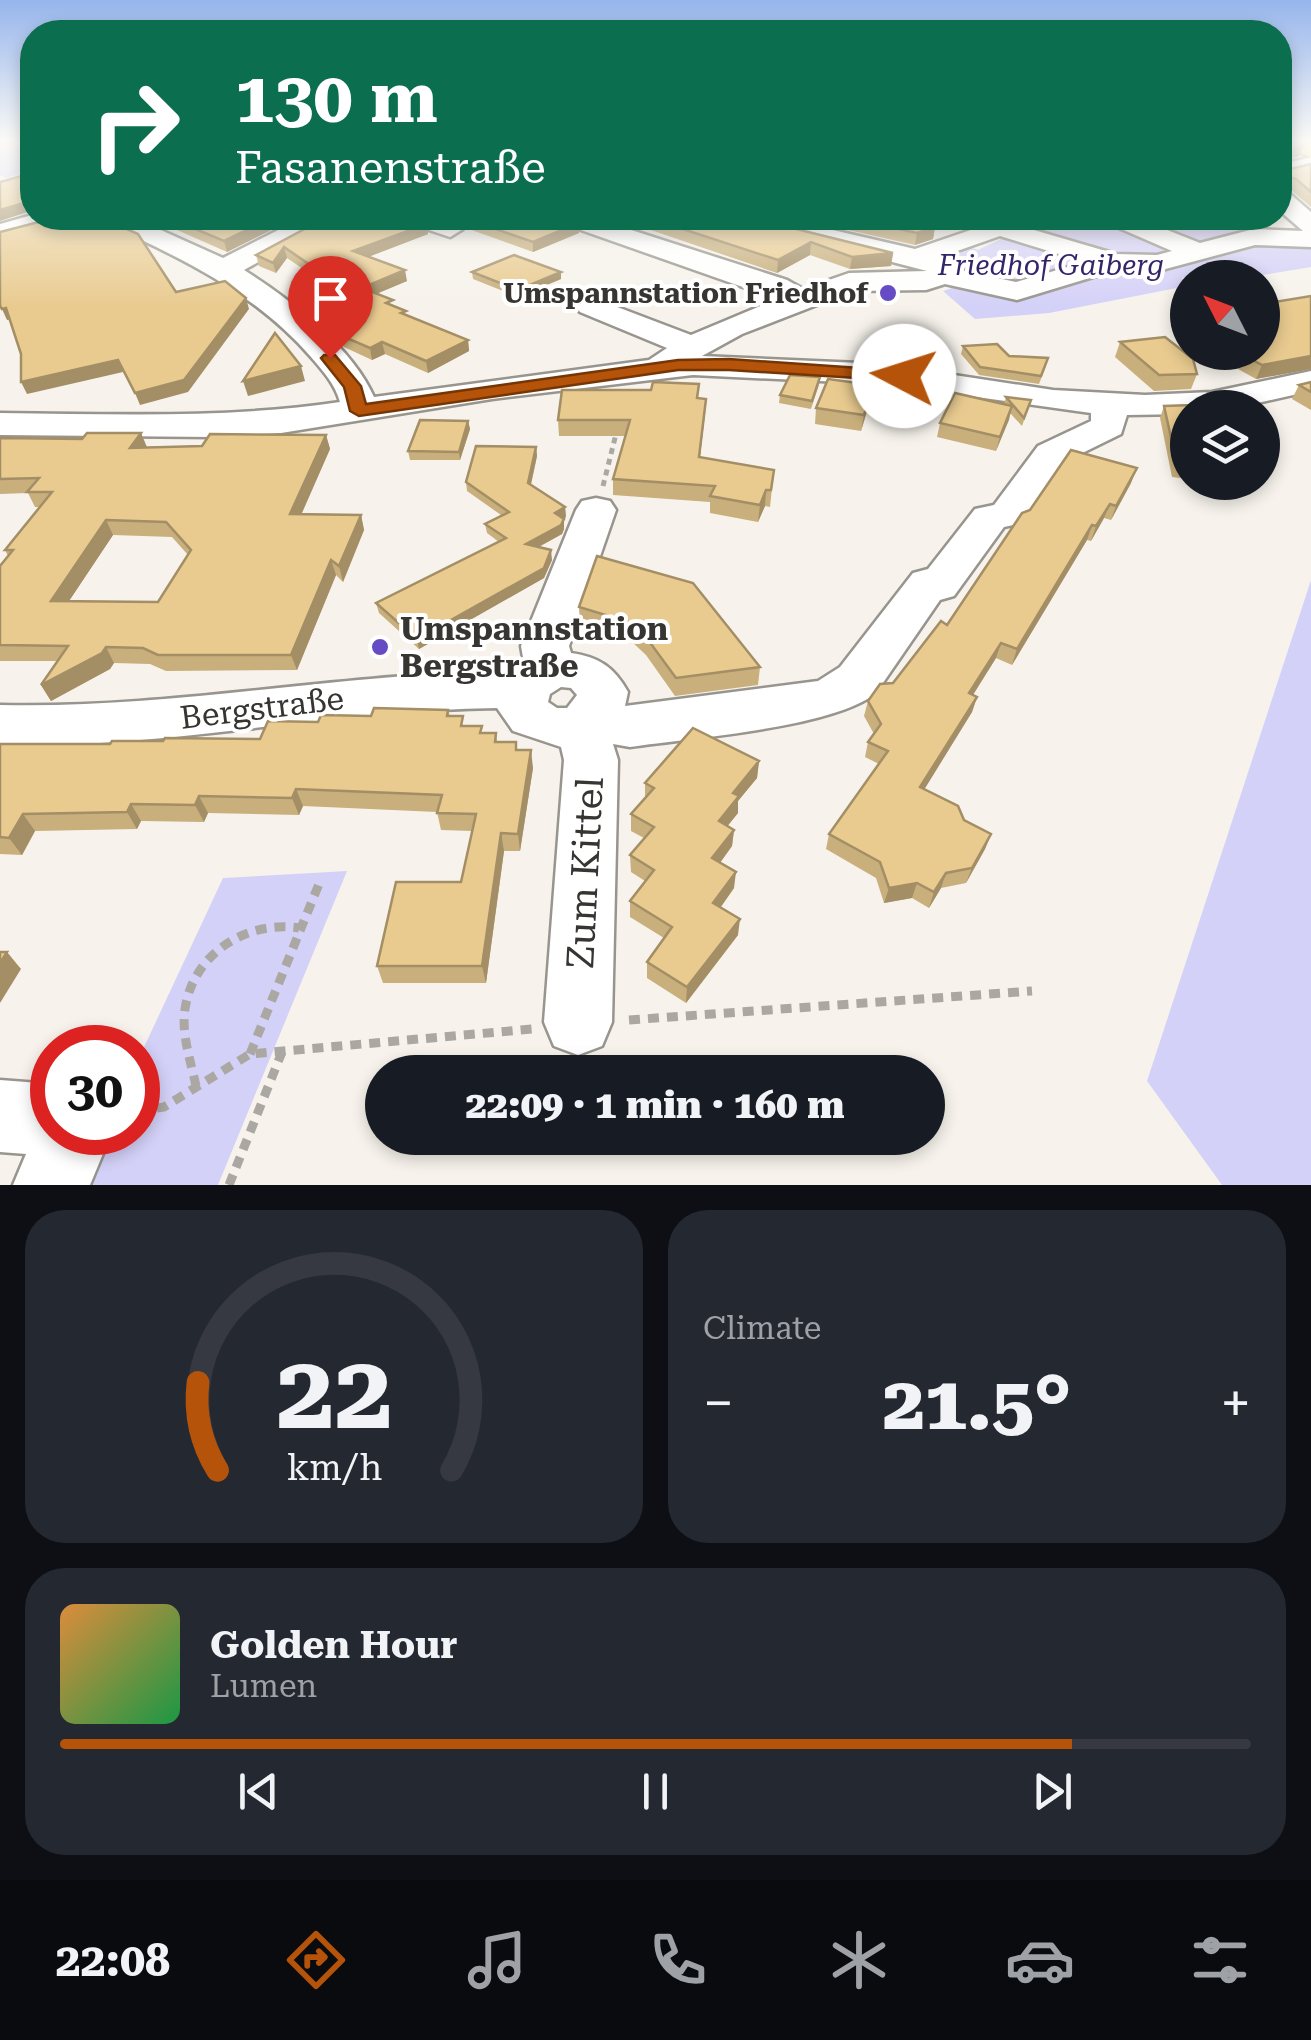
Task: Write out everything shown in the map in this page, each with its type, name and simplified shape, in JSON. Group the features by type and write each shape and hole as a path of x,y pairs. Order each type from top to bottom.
{"street":[{"path":"140,230 224,268 293,316 352,386 359,411"},
{"path":"224,268 299,230"},
{"path":"607,230 777,286 798,299"},
{"path":"802,230 920,258 945,268 946,276"},
{"path":"920,258 933,249 992,230"},
{"path":"1006,230 1114,262 1153,264 1257,236 1311,238"},
{"path":"1055,243 1093,230"},
{"path":"1149,230 1198,252"},
{"path":"645,369 798,299 858,280 926,282 946,276 1017,292 1114,262"},
{"path":"592,306 692,347"},
{"path":"0,424 243,426 645,369 729,364 882,374 1110,405 1198,404 1311,381"},
{"path":"588,720 630,727 844,692 858,680 929,583 938,586 990,518 1008,514 1051,454 1108,426 1110,405"},
{"path":"537,680 596,510"},
{"name":"Bergstraße","path":"0,725 132,724 384,692 537,680 572,669 596,680 603,692 588,720"},
{"name":"Zum Kittel","path":"578,1022 592,760 588,720"},
{"path":"0,1116 30,1118"},
{"path":"51,1185 65,1155"}],"path":[{"path":"596,510 645,369"},
{"path":"250,1054 321,879"},
{"path":"196,1086 184,1012 193,983 221,949 240,934 275,922 300,928"},
{"path":"639,1019 1032,991"},
{"path":"160,1108 250,1054 508,1033 578,1022"},
{"path":"230,1185 282,1052"}],"green space":[{"name":"Friedhof Gaiberg","path":"1003,230 1246,230 1311,235 1311,267 1280,272 1280,260 1170,260 1170,289 1049,313 975,319 943,291 961,285 963,271 938,256 961,244 978,250 1005,237"},
{"path":"1311,580 1311,1185 1222,1185 1147,1081"},
{"path":"347,871 218,1185 79,1185 93,1155 160,1155 160,1025 154,1025 223,878"}],"building":[{"path":"0,195 20,195 20,204 0,210"},
{"path":"20,227 20,230 129,230 138,234 176,292 225,281 246,298 184,380 135,393 118,360 21,382 21,354 6,308 0,306 0,232"},
{"path":"198,230 247,230 224,241"},
{"path":"303,230 411,230 353,251 405,270 362,288 393,300 386,303 406,311 401,313 468,340 426,361 382,342 370,348 342,336 301,298 319,271 284,247 273,263 256,255"},
{"path":"498,230 562,230 533,242"},
{"path":"686,230 800,230 893,253 852,257 811,242 778,260"},
{"path":"514,255 561,272 518,290 472,272"},
{"path":"1311,296 1311,356 1280,362 1280,301"},
{"path":"275,333 301,366 243,381"},
{"path":"1165,337 1170,341 1170,370 1196,370 1197,374 1159,375 1120,342"},
{"path":"997,344 1009,356 1048,358 1041,376 980,367 963,346"},
{"path":"790,375 820,377 812,401 780,395"},
{"path":"828,379 873,385 864,415 816,408"},
{"path":"653,382 699,384 697,398 706,399 699,457 774,470 771,490 766,490 760,505 710,496 715,486 613,479 630,420 558,420 562,390 651,390"},
{"path":"955,393 1012,406 1000,437 940,423"},
{"path":"1006,397 1031,400 1024,418"},
{"path":"1164,406 1170,406 1170,433"},
{"path":"420,420 468,421 459,452 408,451"},
{"path":"87,433 141,433 130,448 202,446 210,434 326,435 290,514 361,515 339,566 331,560 291,655 158,655 143,648 106,647 102,653 41,685 68,646 0,645 0,566 13,550 5,550 52,492 27,492 39,478 0,479 0,438 82,439","holes":["106,520 166,522 191,550 158,602 51,601"]},
{"path":"476,446 536,447 528,483 565,507 555,513 564,519 561,525 526,544 551,550 544,568 417,639 376,603 506,538 485,524 509,512 466,482"},
{"path":"1071,450 1137,468 1116,506 1110,504 1096,526 1092,525 1017,649 1001,643 969,693 977,697 920,787 958,806 964,820 991,834 972,868 946,873 934,892 917,883 889,888 880,862 829,834 888,751 868,742 881,724 868,701 880,684 893,683 941,621 947,625 1022,513 1030,510"},
{"path":"597,556 693,583 760,667 676,678 646,637 629,622 579,607"},
{"path":"374,708 448,710 447,716 463,716 461,726 482,726 480,733 496,733 495,742 516,742 516,750 531,750 518,834 501,833 482,966 377,966 396,882 461,882 476,814 437,813 442,795 296,789 292,798 199,796 195,805 131,804 127,812 23,814 9,838 0,837 0,744 260,739 268,721 318,722 321,715 371,716"},
{"path":"693,728 759,761 733,793 739,796 719,821 734,830 712,858 736,872 713,903 740,919 687,987 647,962 672,927 630,901 654,870 630,855 654,827 631,814 654,788 645,783"}],"place":[{"name":"Umspannstation Friedhof","path":"888,293"},
{"name":"Umspannstation Bergstraße","path":"380,647"}],"route":[{"path":"330,358 357,394 359,411 678,365 729,364 904,376"}]}
